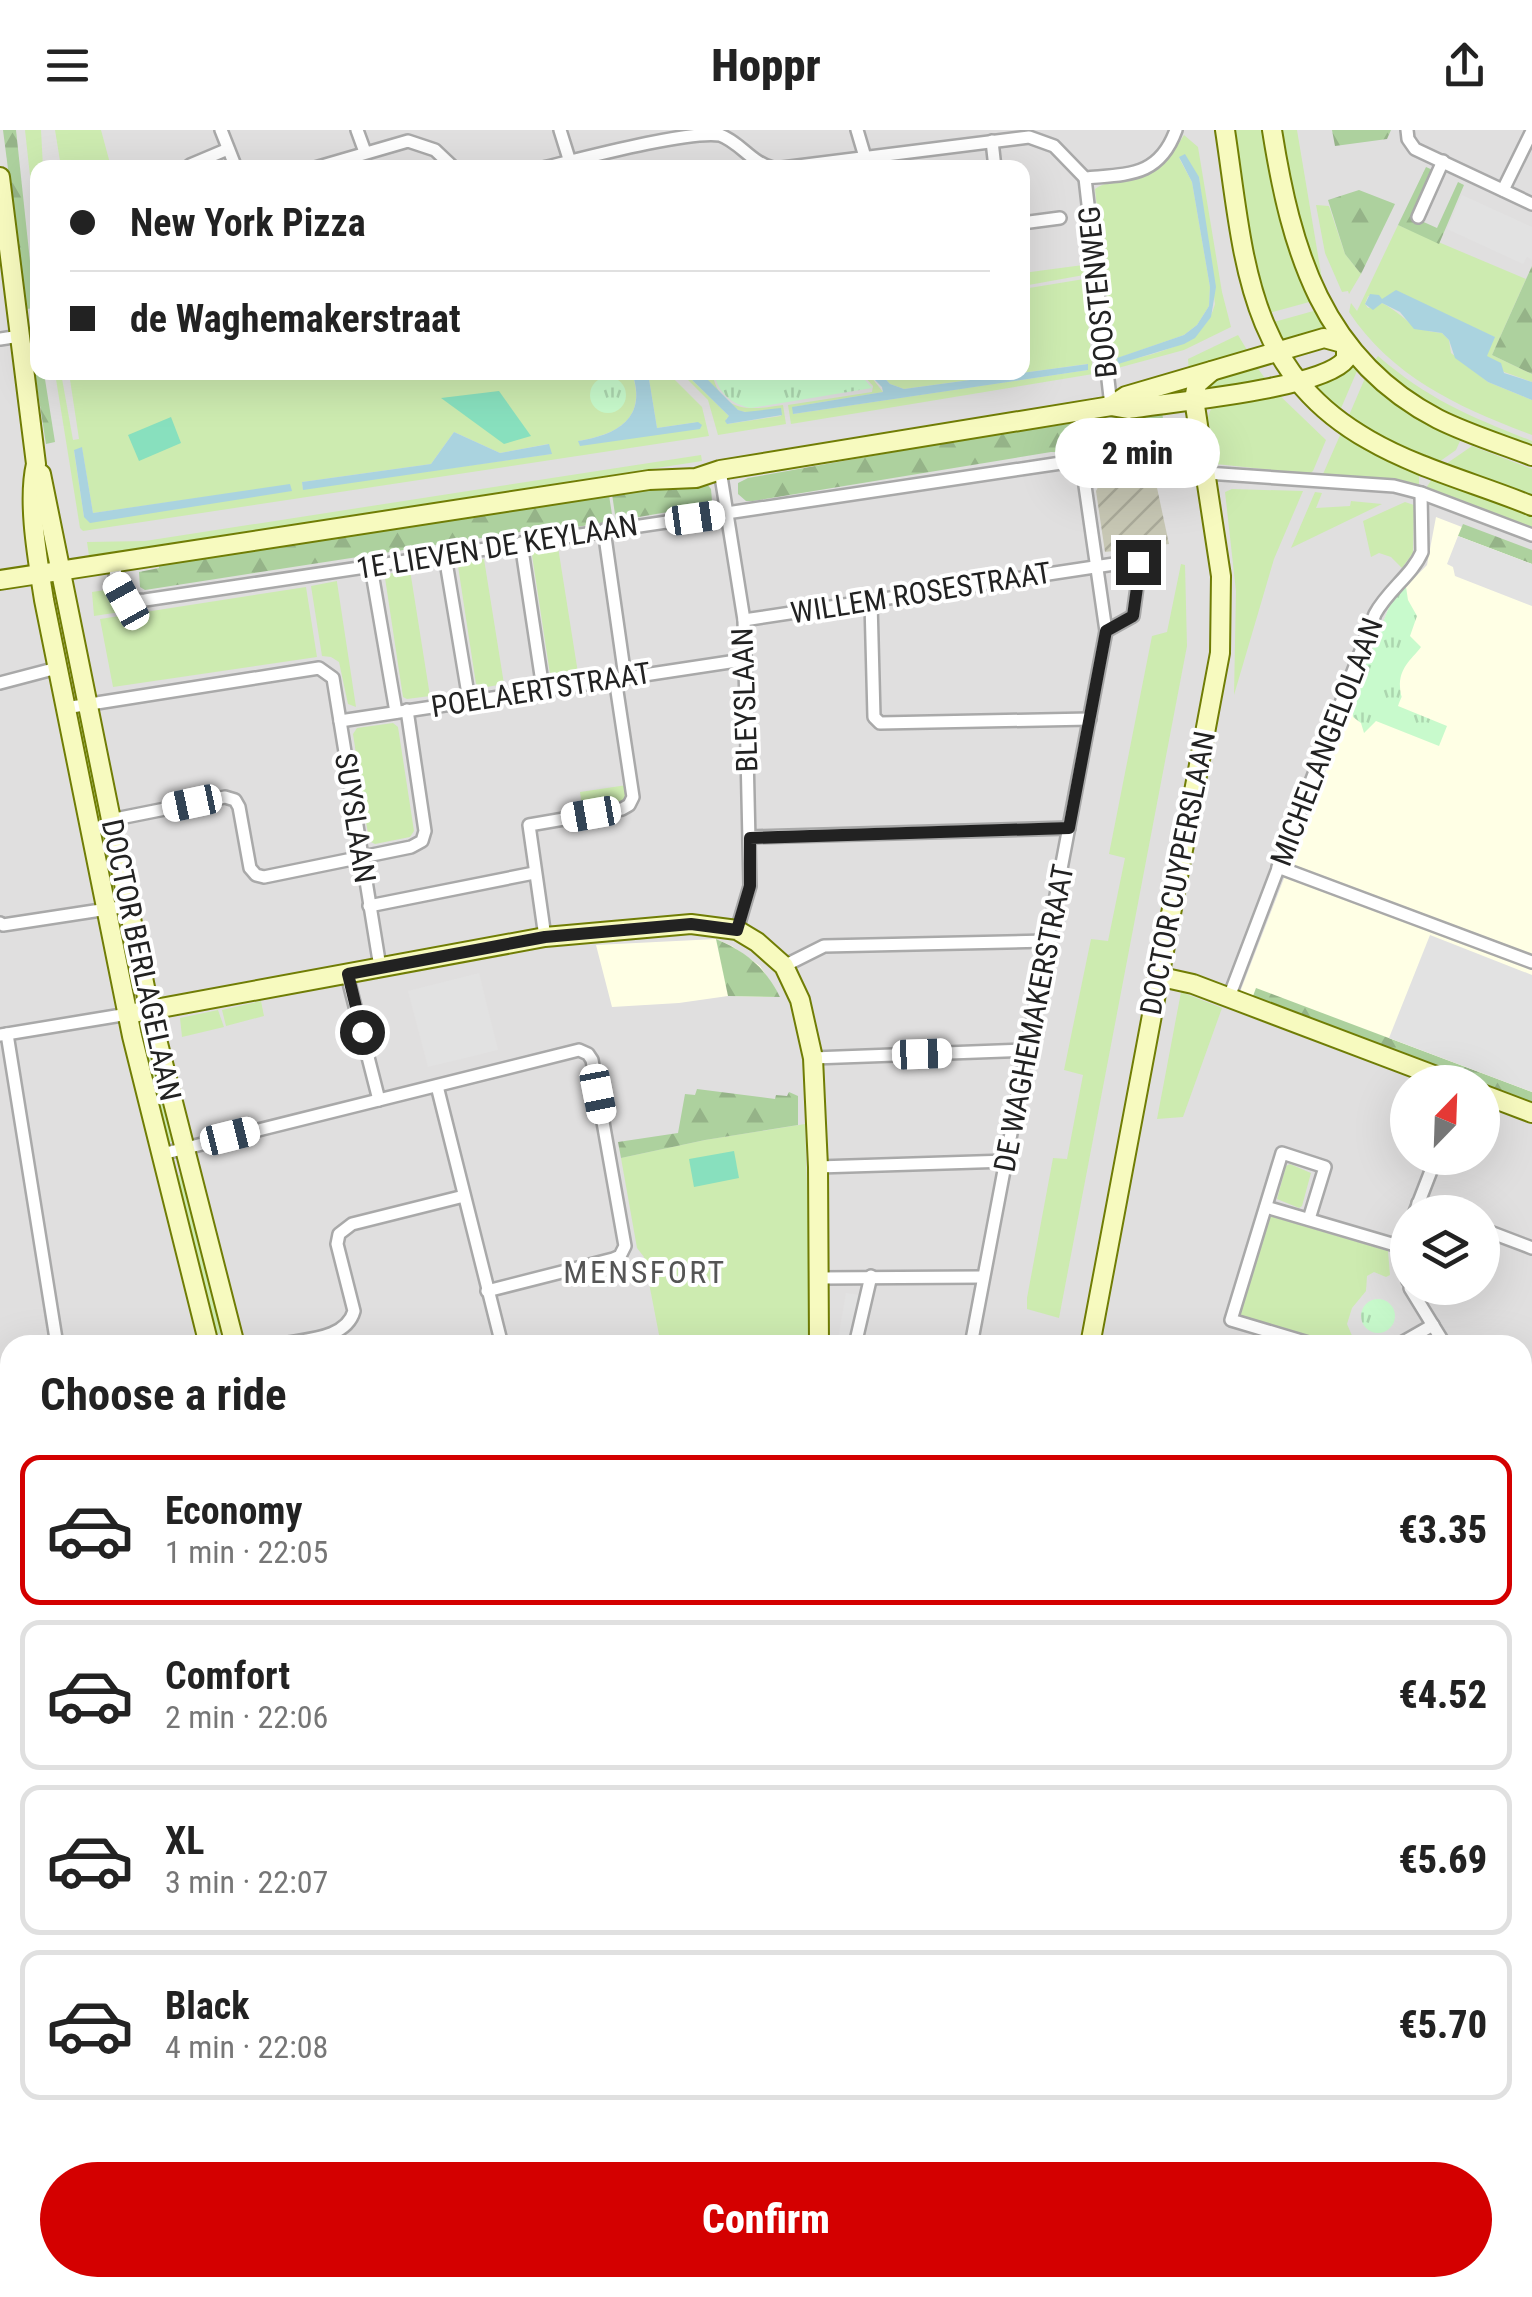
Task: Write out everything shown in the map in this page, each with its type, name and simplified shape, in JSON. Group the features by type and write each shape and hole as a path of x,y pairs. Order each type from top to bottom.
{"main road":[{"path":"1225,130 1246,270 1262,323 1299,382 1338,421 1370,441 1532,506"},
{"path":"1272,130 1282,193 1304,271 1346,344 1364,365 1406,400 1440,420 1532,456"},
{"path":"0,177 36,464"},
{"name":"1E LIEVEN DE KEYLAAN","path":"0,580 649,480 695,468 720,470 1111,406 1128,409 1299,382 1325,376 1342,365 1348,352 1346,344 1324,338 1126,396 1111,406"},
{"path":"1172,382 1194,399 1197,384 1212,371"},
{"name":"DOCTOR CUYPERSLAAN","path":"1092,1335 1220,653 1221,576 1194,399"},
{"name":"DOCTOR BERLAGELAAN","path":"36,464 44,480 150,1012 232,1335"},
{"name":"DOCTOR BERLAGELAAN","path":"36,464 40,574 57,668 128,1014 207,1335"},
{"path":"128,1014 545,937 691,924 737,930 784,966 800,1000 813,1058 819,1335"},
{"path":"1157,976 1193,984 1407,1065"},
{"path":"1500,1101 1532,1113"}],"street":[{"path":"221,130 233,160"},
{"path":"357,130 366,152"},
{"path":"560,130 569,160"},
{"path":"857,130 864,158"},
{"path":"848,160 984,138 1029,137 1043,140 1085,178 1136,173 1147,168 1170,146 1176,130"},
{"path":"1408,130 1408,140 1415,149 1532,204"},
{"path":"1504,190 1532,131"},
{"path":"578,160 686,132 719,135 755,160"},
{"path":"340,160 408,141 436,150 446,160"},
{"path":"202,160 228,149"},
{"path":"743,160 747,154"},
{"path":"1418,217 1443,161"},
{"name":"BOOSTENWEG","path":"1085,178 1111,406"},
{"path":"1030,222 1060,218"},
{"path":"0,339 20,336"},
{"name":"1E LIEVEN DE KEYLAAN","path":"116,562 115,581 126,601 1061,463 1394,486 1532,535"},
{"name":"DE WAGHEMAKERSTRAAT","path":"973,1335 1106,631 1082,465"},
{"name":"BLEYSLAAN","path":"720,470 744,620 750,886 737,930"},
{"name":"MICHELANGELOLAAN","path":"1228,998 1375,614 1385,595 1422,552 1421,493"},
{"path":"545,937 529,825 622,809 633,797 604,530"},
{"path":"521,543 543,689"},
{"path":"445,556 470,700"},
{"path":"1098,566 1134,561 1140,566 1133,616 1106,631"},
{"path":"110,820 225,797 235,800 250,868 256,876 264,877 422,842 425,831 371,566"},
{"name":"WILLEM ROSESTRAAT","path":"744,620 1098,566"},
{"path":"871,602 874,717 880,723 1090,718"},
{"name":"POELAERTSTRAAT","path":"340,721 743,660"},
{"path":"0,683 57,668"},
{"name":"SUYSLAAN","path":"87,704 319,668 328,671 334,678 380,967"},
{"path":"65,708 87,704"},
{"path":"750,838 1069,828"},
{"path":"1278,868 1532,962"},
{"path":"370,906 534,874"},
{"path":"0,923 3,926 127,906"},
{"path":"784,966 824,946 1047,941"},
{"path":"348,974 379,1100"},
{"path":"56,1335 3,1034 128,1014"},
{"path":"162,1154 569,1050 588,1054 624,1238 623,1251 613,1259 487,1291"},
{"path":"813,1058 1028,1050"},
{"path":"437,1086 499,1335"},
{"path":"1281,1335 1231,1320 1282,1153 1325,1166 1309,1219"},
{"path":"818,1167 1008,1161"},
{"path":"326,1335 340,1332 351,1321 354,1311 337,1244 339,1234 352,1224 464,1196"},
{"path":"1266,1207 1390,1243"},
{"path":"1500,1236 1532,1248"},
{"path":"857,1335 871,1276"},
{"path":"819,1278 982,1277"},
{"path":"1420,1305 1439,1335"},
{"path":"1416,1335 1433,1326"}],"shaded area":[{"path":"0,130 1532,130 1532,1335 0,1335"},
{"path":"1462,195 1532,227 1532,260 1527,257 1523,264 1447,229"},
{"path":"1096,445 1154,450 1152,464 1090,459"},
{"path":"1106,472 1156,483 1169,544 1105,552 1096,491"},
{"path":"1436,517 1532,554 1532,1104 1500,1092 1500,1065 1430,1065 1240,992 1391,602 1427,565"},
{"path":"1458,536 1532,564 1532,606 1455,576 1453,567 1447,564"},
{"path":"1430,935 1532,975 1532,1092 1500,1080 1500,1065 1460,1065 1389,1038"},
{"path":"716,939 760,966 780,997 728,996 612,1007 596,945"},
{"path":"479,973 498,1050 428,1067 408,991"},
{"path":"846,1293 860,1295 853,1335 839,1335"}],"green space":[{"path":"3,130 16,130 30,261 30,309 26,309"},
{"path":"25,130 41,130 43,160 30,160 30,176"},
{"path":"55,130 101,130 109,160 60,160"},
{"path":"1233,130 1265,130 1282,217 1313,301 1269,313 1249,242"},
{"path":"1280,130 1297,130 1325,297 1296,225"},
{"path":"1332,130 1391,130 1387,139 1335,146"},
{"path":"1184,135 1198,147 1231,327 1184,350 1114,369 1095,189 1146,175 1167,159","holes":["1179,158 1199,177 1215,304 1209,318 1200,330 1177,346 1119,363 1118,358 1184,335 1197,325 1209,306 1210,287 1192,182"]},
{"path":"1426,167 1435,171 1417,219 1437,228 1458,182 1464,185 1439,244 1398,225"},
{"path":"1359,190 1395,204 1361,274 1345,254 1328,200"},
{"path":"1316,205 1329,206 1345,254 1361,274 1349,294 1342,292 1325,253"},
{"path":"1398,225 1526,279 1492,355 1532,374 1532,382 1504,372 1486,356 1494,337 1396,291 1382,300 1368,296 1365,304 1368,308 1382,303 1415,326 1442,333 1449,340 1451,353 1488,382 1532,400 1532,435 1454,402 1407,373 1349,312 1351,303 1357,311"},
{"path":"1083,265 1084,275 1030,285 1030,272"},
{"path":"1532,266 1532,374 1492,355"},
{"path":"1084,279 1093,374 791,424 788,405 872,392 873,386 867,380 874,380 883,392 793,407 793,414 1087,370 1087,364 1030,372 1030,288"},
{"path":"1317,310 1331,332 1286,345 1274,322"},
{"path":"1238,335 1247,350 1238,358 1189,372 1188,359"},
{"path":"1378,356 1451,406 1532,441 1532,449 1441,411 1402,386 1374,361"},
{"path":"1350,363 1357,371 1339,413 1312,382"},
{"path":"1256,366 1267,381 1203,392 1210,379"},
{"path":"1365,378 1401,408 1460,441 1456,450 1436,464 1392,446 1347,420"},
{"path":"36,380 45,380 55,442 46,444"},
{"path":"56,380 62,380 73,440 79,439 70,380 634,380 636,402 626,421 606,434 579,441 580,445 698,422 657,428 649,380 675,380 702,407 709,436 83,531","holes":["454,432 500,453 548,444 551,454 303,489 302,482 431,464","82,448 93,513 290,485 84,517 74,451"]},
{"path":"598,380 618,380 625,388 625,402 615,412 601,412 591,402 591,388"},
{"path":"688,380 730,417 727,424 781,416 781,409 739,411 720,397 707,380 714,380 722,396 738,406 783,405 786,424 718,435 708,400"},
{"path":"717,380 865,380 872,388 751,408 737,404"},
{"path":"886,380 970,380 904,389"},
{"path":"499,391 531,436 504,444 441,398"},
{"path":"1275,391 1326,440 1313,471 1309,474 1216,464 1208,417 1212,406"},
{"path":"1162,410 1165,438 1161,450 1096,445 1090,453 1051,452 753,501 738,494 738,483 748,478"},
{"path":"171,417 181,443 139,461 128,435"},
{"path":"1341,433 1419,473 1419,486 1323,474"},
{"path":"1472,446 1532,469 1532,501 1443,466"},
{"path":"701,455 702,461 89,556 87,542 145,541"},
{"path":"1432,479 1532,514 1532,529 1426,488"},
{"path":"694,481 711,489 712,501 708,505 616,521 612,494"},
{"path":"1303,491 1274,559 1234,695 1236,591 1225,492"},
{"path":"1315,492 1322,493 1316,508 1350,506 1351,501 1382,504 1291,548"},
{"path":"609,495 613,521 577,527 571,524 145,590 140,587 139,572 159,568 159,564"},
{"path":"1405,502 1414,505 1413,553 1402,568 1391,557 1379,553 1371,557 1363,521"},
{"path":"1463,524 1532,550 1532,564 1458,536"},
{"path":"558,547 578,673 550,674 532,555"},
{"path":"484,559 504,684 481,688 476,684 458,566 461,562"},
{"path":"1181,564 1185,565 1187,646 1059,1318 1027,1309 1027,1298 1053,1158 1067,1159 1083,1075 1064,1070 1091,939 1108,941 1125,858 1109,854 1152,636 1167,632"},
{"path":"410,570 430,696 407,699 403,697 385,578 387,574"},
{"path":"337,581 356,707 348,704 339,662 322,656 311,586"},
{"path":"306,587 317,657 113,687 100,619"},
{"path":"1406,587 1417,616 1410,636 1421,647 1401,675 1402,696 1398,706 1447,726 1439,746 1376,721 1364,733 1361,723 1353,717 1352,700 1391,602"},
{"path":"112,589 127,611 94,616 92,592"},
{"path":"79,712 117,900 112,899 75,717"},
{"path":"393,723 398,727 414,831 410,837 375,844 369,841 353,734 357,728"},
{"path":"627,785 628,797 624,802 582,807 580,792"},
{"path":"716,939 754,962 780,997 728,996"},
{"path":"1256,988 1460,1065 1431,1065 1253,996"},
{"path":"1181,992 1222,1008 1183,1117 1157,1119"},
{"path":"261,1001 264,1016 226,1026 222,1010"},
{"path":"218,1010 224,1027 182,1037 180,1018"},
{"path":"150,1034 174,1140 171,1142 167,1141 139,1037"},
{"path":"1500,1080 1532,1092 1532,1104 1500,1092"},
{"path":"697,1089 775,1099 776,1095 787,1096 789,1092 798,1096 798,1125 621,1158 618,1142 678,1133 685,1094 695,1095"},
{"path":"805,1124 812,1335 659,1335 644,1257 637,1248 621,1158"},
{"path":"734,1151 739,1178 694,1187 689,1159"},
{"path":"1290,1164 1311,1173 1299,1208 1277,1199 1286,1166"},
{"path":"184,1174 225,1332 214,1335 174,1176"},
{"path":"1270,1216 1388,1251 1390,1275 1374,1272 1367,1276 1366,1291 1352,1308 1347,1324 1352,1335 1296,1335 1238,1317"},
{"path":"1378,1299 1390,1304 1390,1328 1378,1333 1366,1328 1361,1316 1366,1304"}],"water":[{"path":"1185,154 1199,177 1216,287 1211,317 1195,338 1184,344 1118,364 1117,358 1184,335 1197,325 1209,306 1210,287 1192,182 1179,157"},
{"path":"1396,290 1495,337 1487,356 1501,363 1504,373 1532,382 1532,400 1488,382 1455,358 1442,333 1414,329 1400,312 1382,303 1373,310 1365,304 1370,294 1382,299"},
{"path":"1088,364 1088,370 1030,379 1030,372"},
{"path":"634,380 649,380 657,428 698,422 702,425 700,429 580,446 578,441 605,434 626,422 636,402"},
{"path":"692,380 708,380 738,410 781,408 782,415 727,424 729,416"},
{"path":"875,380 886,380 904,389 970,380 1021,380 793,414 792,407 883,392"},
{"path":"454,432 500,453 549,444 552,454 303,490 302,482 431,464"},
{"path":"82,447 93,513 290,484 292,491 90,523 84,517 74,450"}],"district":[{"name":"MENSFORT","path":"645,1272"}],"route":[{"path":"362,1032 348,974 545,937 691,924 737,930 750,886 750,838 1069,828 1106,631 1133,616 1138,562"}]}
